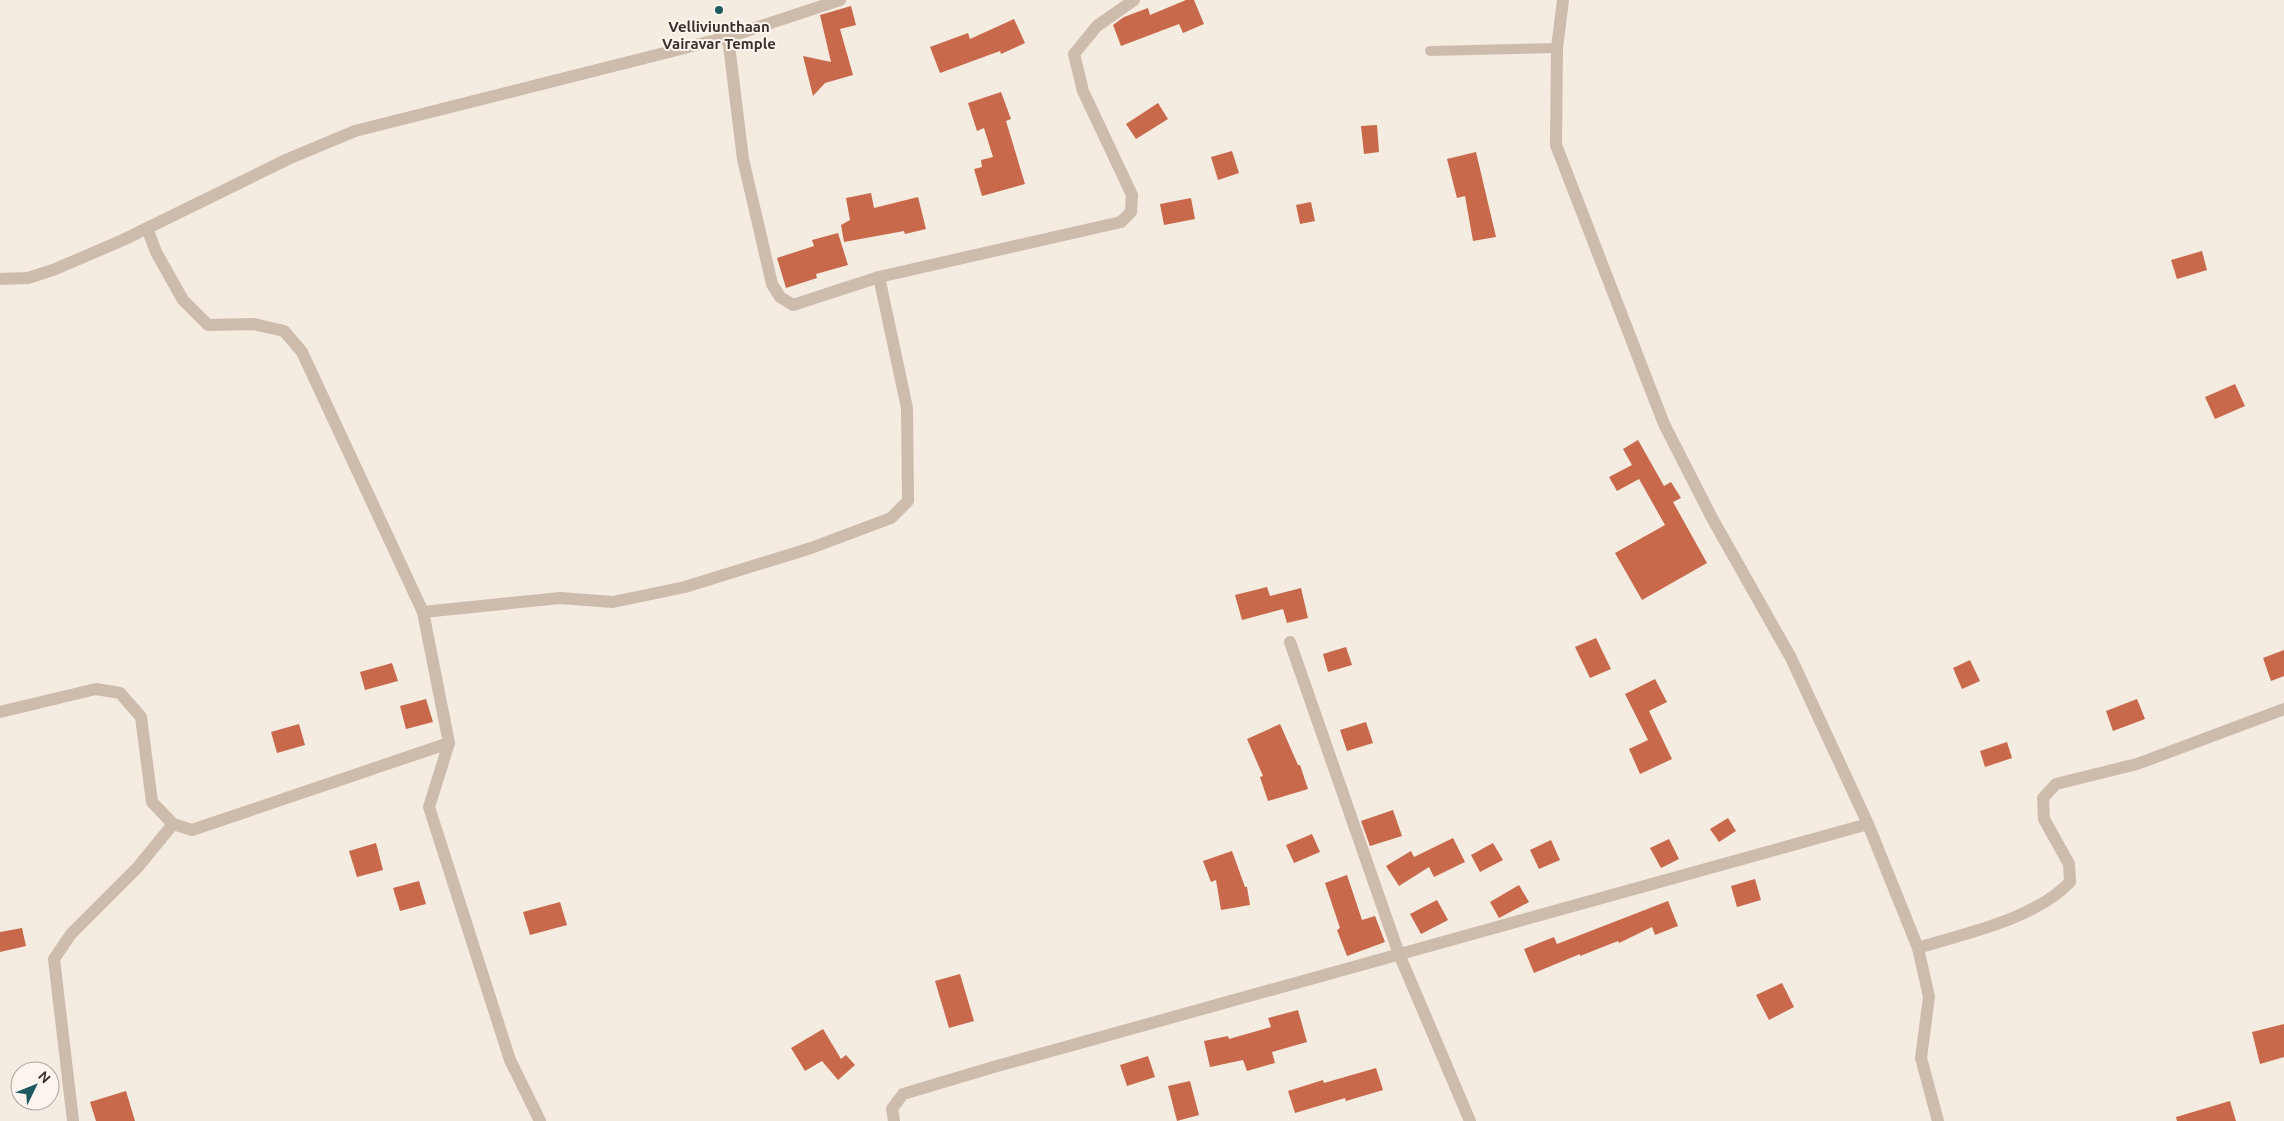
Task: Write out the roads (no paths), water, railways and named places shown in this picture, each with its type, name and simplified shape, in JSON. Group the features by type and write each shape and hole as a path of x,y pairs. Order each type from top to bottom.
{"street":[{"path":"0,279 28,278 53,270 147,228 288,159 355,131 728,37 840,0"},
{"path":"728,37 743,159 772,284 780,297 793,305 879,277 1121,222 1131,212 1132,195 1083,91 1074,54 1097,26 1134,0"},
{"path":"1563,0 1556,48 1556,145 1664,424 1712,518 1791,658 1868,824 1918,948 1929,997 1921,1058 1938,1121"},
{"path":"147,228 156,252 183,300 208,325 254,324 284,332 302,352 423,612 449,743 429,807 510,1060 540,1121"},
{"path":"423,612 560,598 613,602 685,587 811,548 891,518 908,501 907,408 879,277"},
{"path":"1290,642 1399,954 1470,1121"},
{"path":"0,712 96,690 120,693 141,717 152,802 173,824 192,830 449,743"},
{"path":"1918,948 2006,922 2059,894 2070,882 2069,864 2044,819 2043,798 2056,784 2137,764 2284,709"},
{"path":"73,1121 54,959 71,934 138,867 173,824"},
{"path":"894,1121 892,1109 903,1094 997,1066 1868,824"}],"lane":[{"path":"1430,50 1556,48"}],"place":[{"name":"Velliviunthaan Vairavar Temple","path":"719,10"}]}
